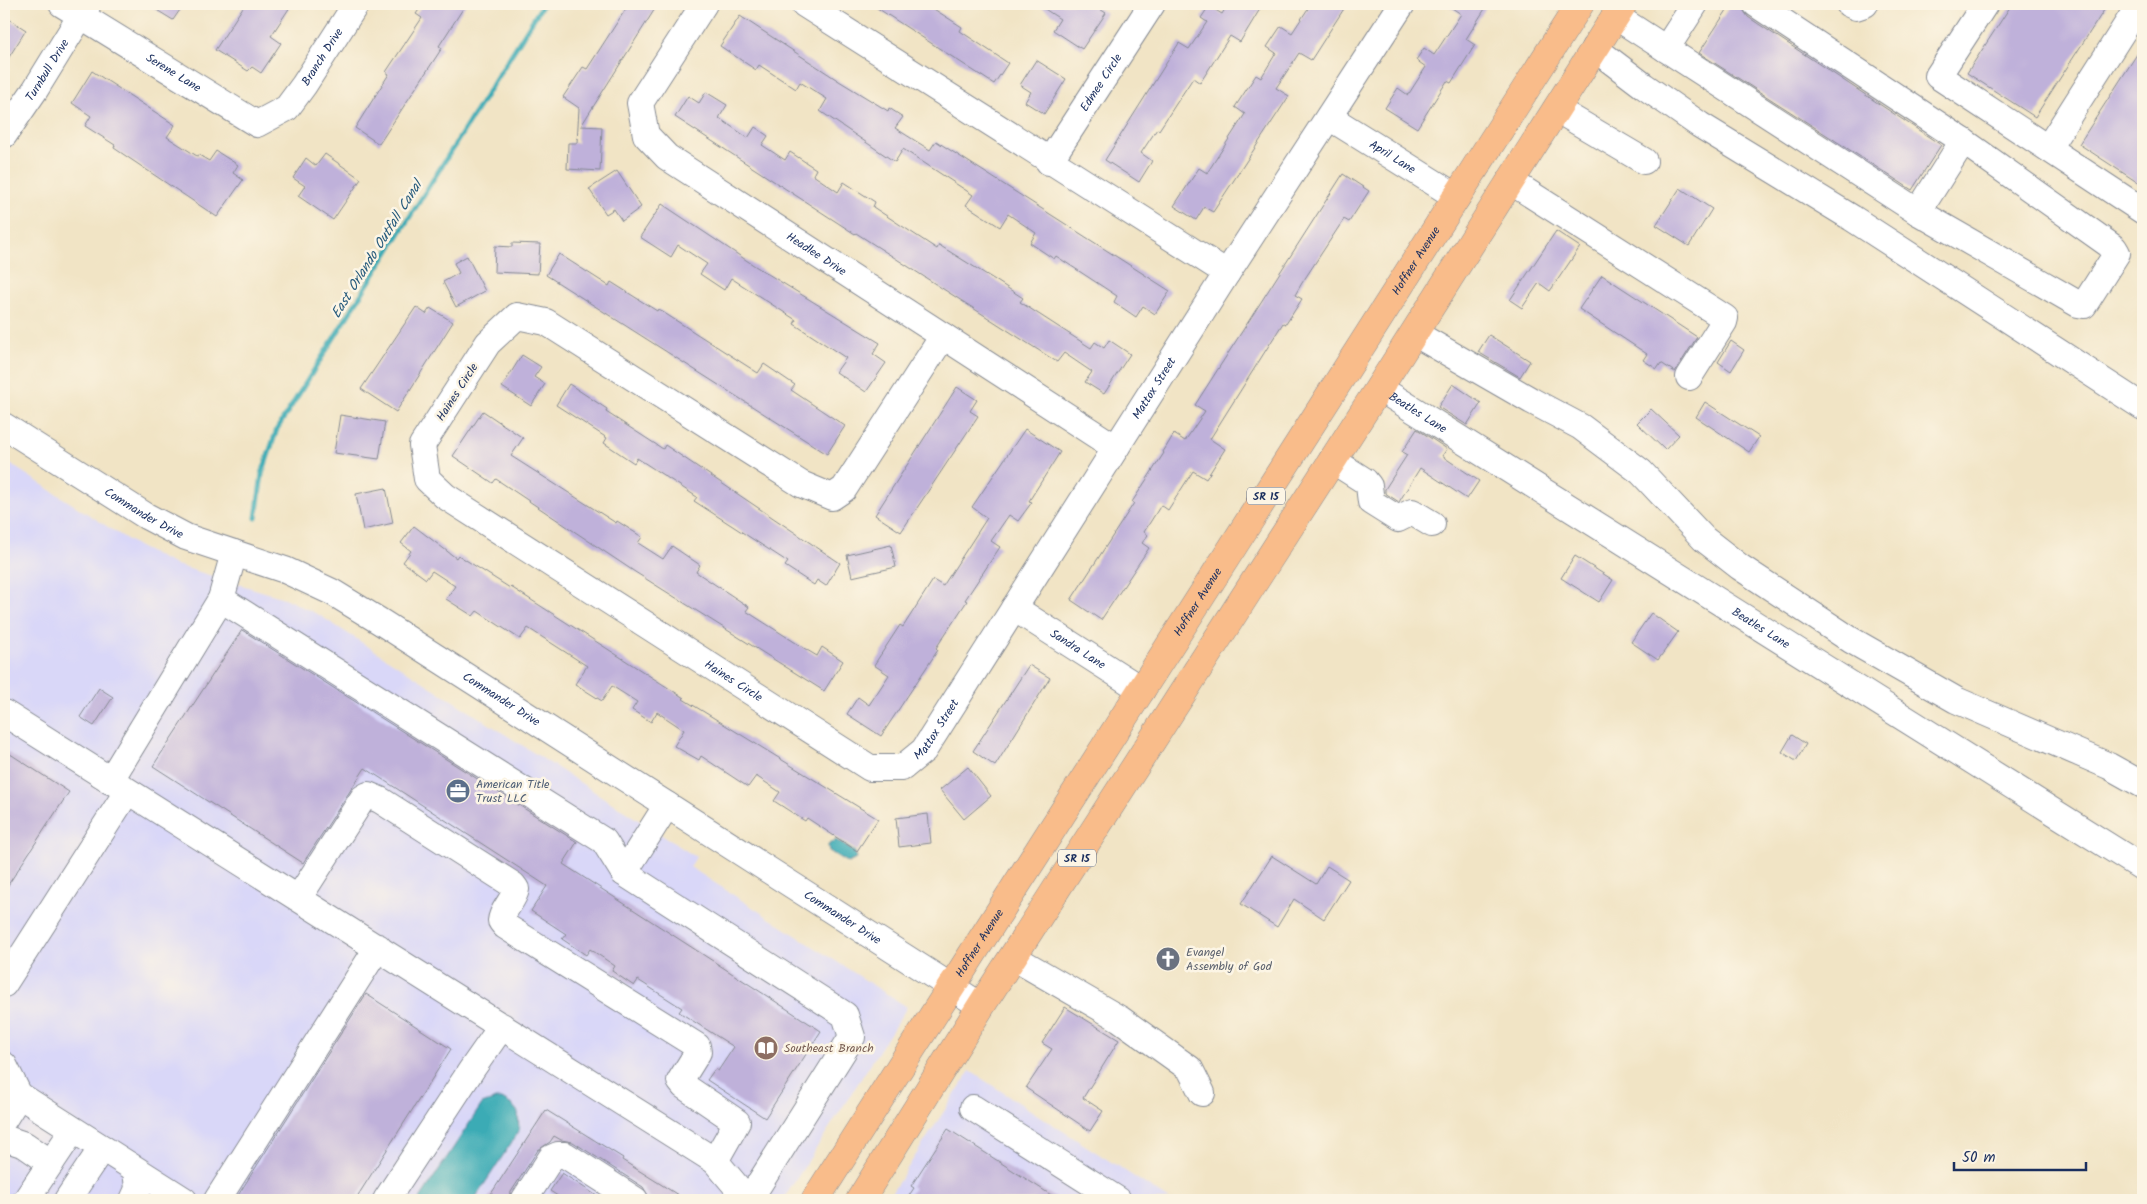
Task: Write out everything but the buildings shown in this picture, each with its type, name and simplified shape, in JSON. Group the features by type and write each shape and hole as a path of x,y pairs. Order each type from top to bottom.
{"main road":[{"name":"Hoffner Avenue","path":"815,1200 1580,4"},
{"path":"1510,181 1507,151 1515,132 1588,16 1588,4"},
{"name":"SR 15","path":"860,1200 1618,10"},
{"path":"1379,388 1378,360 1456,243 1461,221 1457,197"}],"street":[{"name":"Branch Drive","path":"287,108 356,4"},
{"name":"Headlee Drive","path":"704,4 640,103 646,135 667,157 1116,448"},
{"path":"804,4 1049,162 1227,273"},
{"name":"Edmee Circle","path":"1049,162 1152,4"},
{"name":"Mattox Street","path":"902,768 924,750 1227,273 1402,4"},
{"path":"1666,49 1695,4"},
{"path":"1618,10 1666,49 1918,212 2078,304 2084,305 2117,253 2114,248 1963,141 1756,4"},
{"path":"1849,4 1856,7 1865,4"},
{"path":"1985,4 1938,76 2143,211"},
{"path":"2048,148 2140,4"},
{"name":"Serene Lane","path":"77,8 257,124 287,108"},
{"name":"Turnbull Drive","path":"4,135 35,90 77,8"},
{"path":"1594,48 1700,125 1852,218 2143,407"},
{"path":"1556,109 1644,161"},
{"name":"April Lane","path":"1329,116 1457,197"},
{"path":"1918,212 1963,141"},
{"path":"1510,181 1725,318 1688,377"},
{"name":"Haines Circle","path":"902,768 870,768 445,496 427,479 422,445 488,343 516,316 546,322 801,484 832,497 844,489 943,336"},
{"path":"1414,333 1581,427 1641,472 1704,539 1740,567 1851,640 1956,700 2109,766 2143,785"},
{"name":"Beatles Lane","path":"1379,388 2143,868"},
{"name":"Commander Drive","path":"4,426 146,516 186,537 285,570 332,592 982,1006"},
{"path":"1332,460 1365,481 1369,486 1371,502 1398,519 1412,512 1432,524"},
{"path":"4,984 119,787 221,599 234,553"},
{"path":"4,713 715,1161 748,1200 852,1037 845,1015 624,873 604,841 221,599"},
{"name":"Sandra Lane","path":"1014,608 1142,690"},
{"path":"297,897 305,888 363,798 368,795 380,800 516,889 515,895 502,916 501,921 505,926 697,1046 698,1052 680,1081 684,1086 738,1122 715,1161"},
{"path":"624,873 667,806"},
{"path":"217,1200 378,947"},
{"path":"1013,958 1120,1019 1190,1069 1202,1093"},
{"path":"386,1200 502,1026"},
{"path":"4,1065 19,1095 184,1200"},
{"path":"4,1119 19,1095"},
{"path":"973,1108 1112,1199"},
{"path":"26,1200 73,1130"},
{"path":"4,1138 25,1145 51,1163"},
{"path":"67,1200 102,1148"},
{"path":"534,1197 551,1158 558,1154 565,1155 635,1200"},
{"path":"135,1199 138,1189 136,1170"}],"shaded area":[{"path":"4,460 139,547 173,564 284,598 319,615 696,857 690,867 907,1007 783,1200 4,1200"},
{"path":"970,1071 1170,1200 887,1200"}],"water":[{"path":"836,840 855,852 856,859 848,863 829,851 828,845"},
{"path":"502,1099 512,1105 518,1112 519,1131 474,1200 419,1200 482,1104"}],"waterway":[{"name":"East Orlando Outfall Canal","path":"256,518 262,474 277,429 543,4"}],"place":[{"name":"American Title Trust LLC","path":"458,791"},
{"name":"Evangel Assembly of God","path":"1168,959"},
{"name":"Southeast Branch","path":"766,1048"}]}
